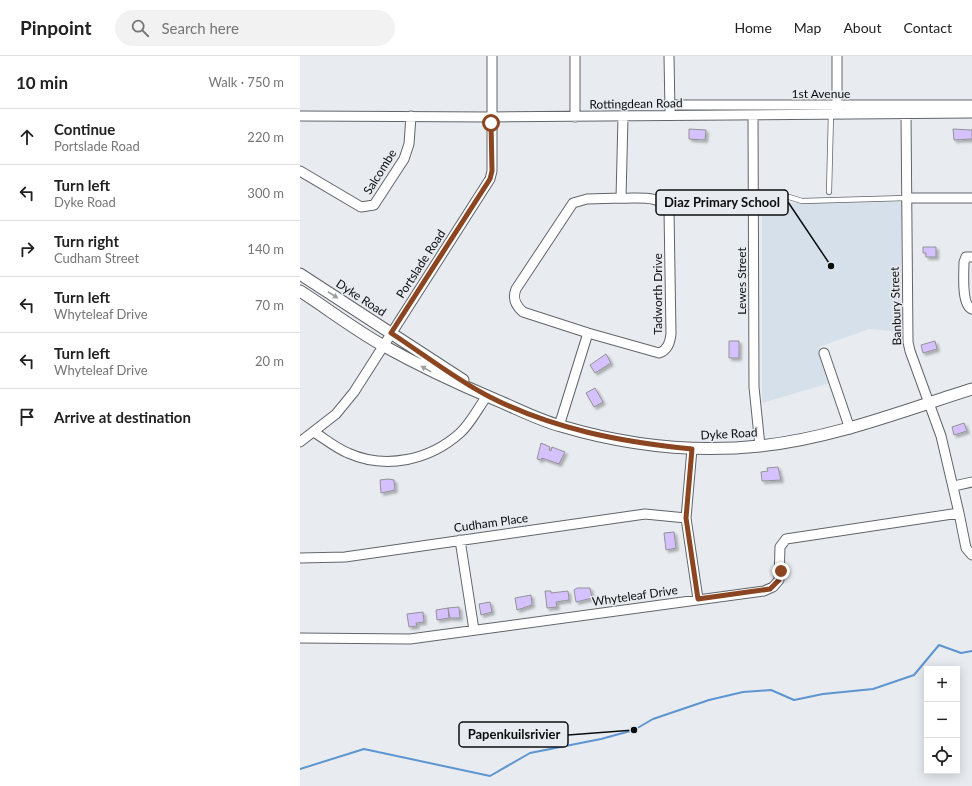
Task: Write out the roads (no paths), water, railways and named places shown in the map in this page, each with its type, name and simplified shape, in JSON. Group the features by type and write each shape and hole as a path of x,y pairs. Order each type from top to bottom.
{"street":[{"name":"Portslade Road","path":"300,442 336,414 349,398 490,179 492,171 492,56"},
{"path":"575,56 575,117"},
{"path":"669,56 669,116"},
{"path":"835,111 837,56"},
{"name":"1st Avenue","path":"670,105 835,111 972,105"},
{"name":"Rottingdean Road","path":"300,116 575,117 753,115 835,111 906,114 972,113"},
{"name":"Banbury Street","path":"906,114 908,342 928,403 941,436 954,486 959,513"},
{"name":"Lewes Street","path":"753,115 754,387 760,446"},
{"name":"Salcombe","path":"301,175 361,207 374,205 404,159 409,144 411,116"},
{"path":"621,198 622,116"},
{"name":"Tadworth Drive","path":"621,198 658,200 664,203 669,210 670,341 663,352 654,353 523,312 516,304 515,293 573,203 587,199 621,198"},
{"path":"907,198 972,198"},
{"path":"972,256 966,257 964,262 965,302 969,308 972,309"},
{"name":"Dyke Road","path":"300,274 487,396"},
{"name":"Dyke Road","path":"300,291 383,346 440,376 559,426 613,439 692,449 760,446 804,440 850,429 972,389"},
{"path":"559,426 588,333"},
{"path":"824,353 850,429"},
{"path":"314,432 354,456 380,462 405,460 432,451 452,439 466,426 487,396"},
{"path":"692,449 686,518 698,599"},
{"path":"954,486 972,482"},
{"path":"959,513 966,548 972,555"},
{"name":"Whyteleaf Drive","path":"300,638 410,639 764,591 773,587 780,577 780,547 783,541 790,538 959,513"},
{"name":"Cudham Place","path":"300,558 345,558 645,514 686,518"},
{"path":"460,540 474,630"}],"lane":[{"path":"829,192 835,111"},
{"path":"753,196 789,197 802,201 907,198"}],"waterway":[{"path":"300,769 364,749 490,776 530,753 601,739 634,730 653,719 709,700 743,692 771,690 794,700 823,694 873,689 914,675 939,645 961,653 972,651"}],"place":[{"name":"Diaz Primary School","path":"831,266"},
{"name":"Papenkuilsrivier","path":"634,730"}]}
